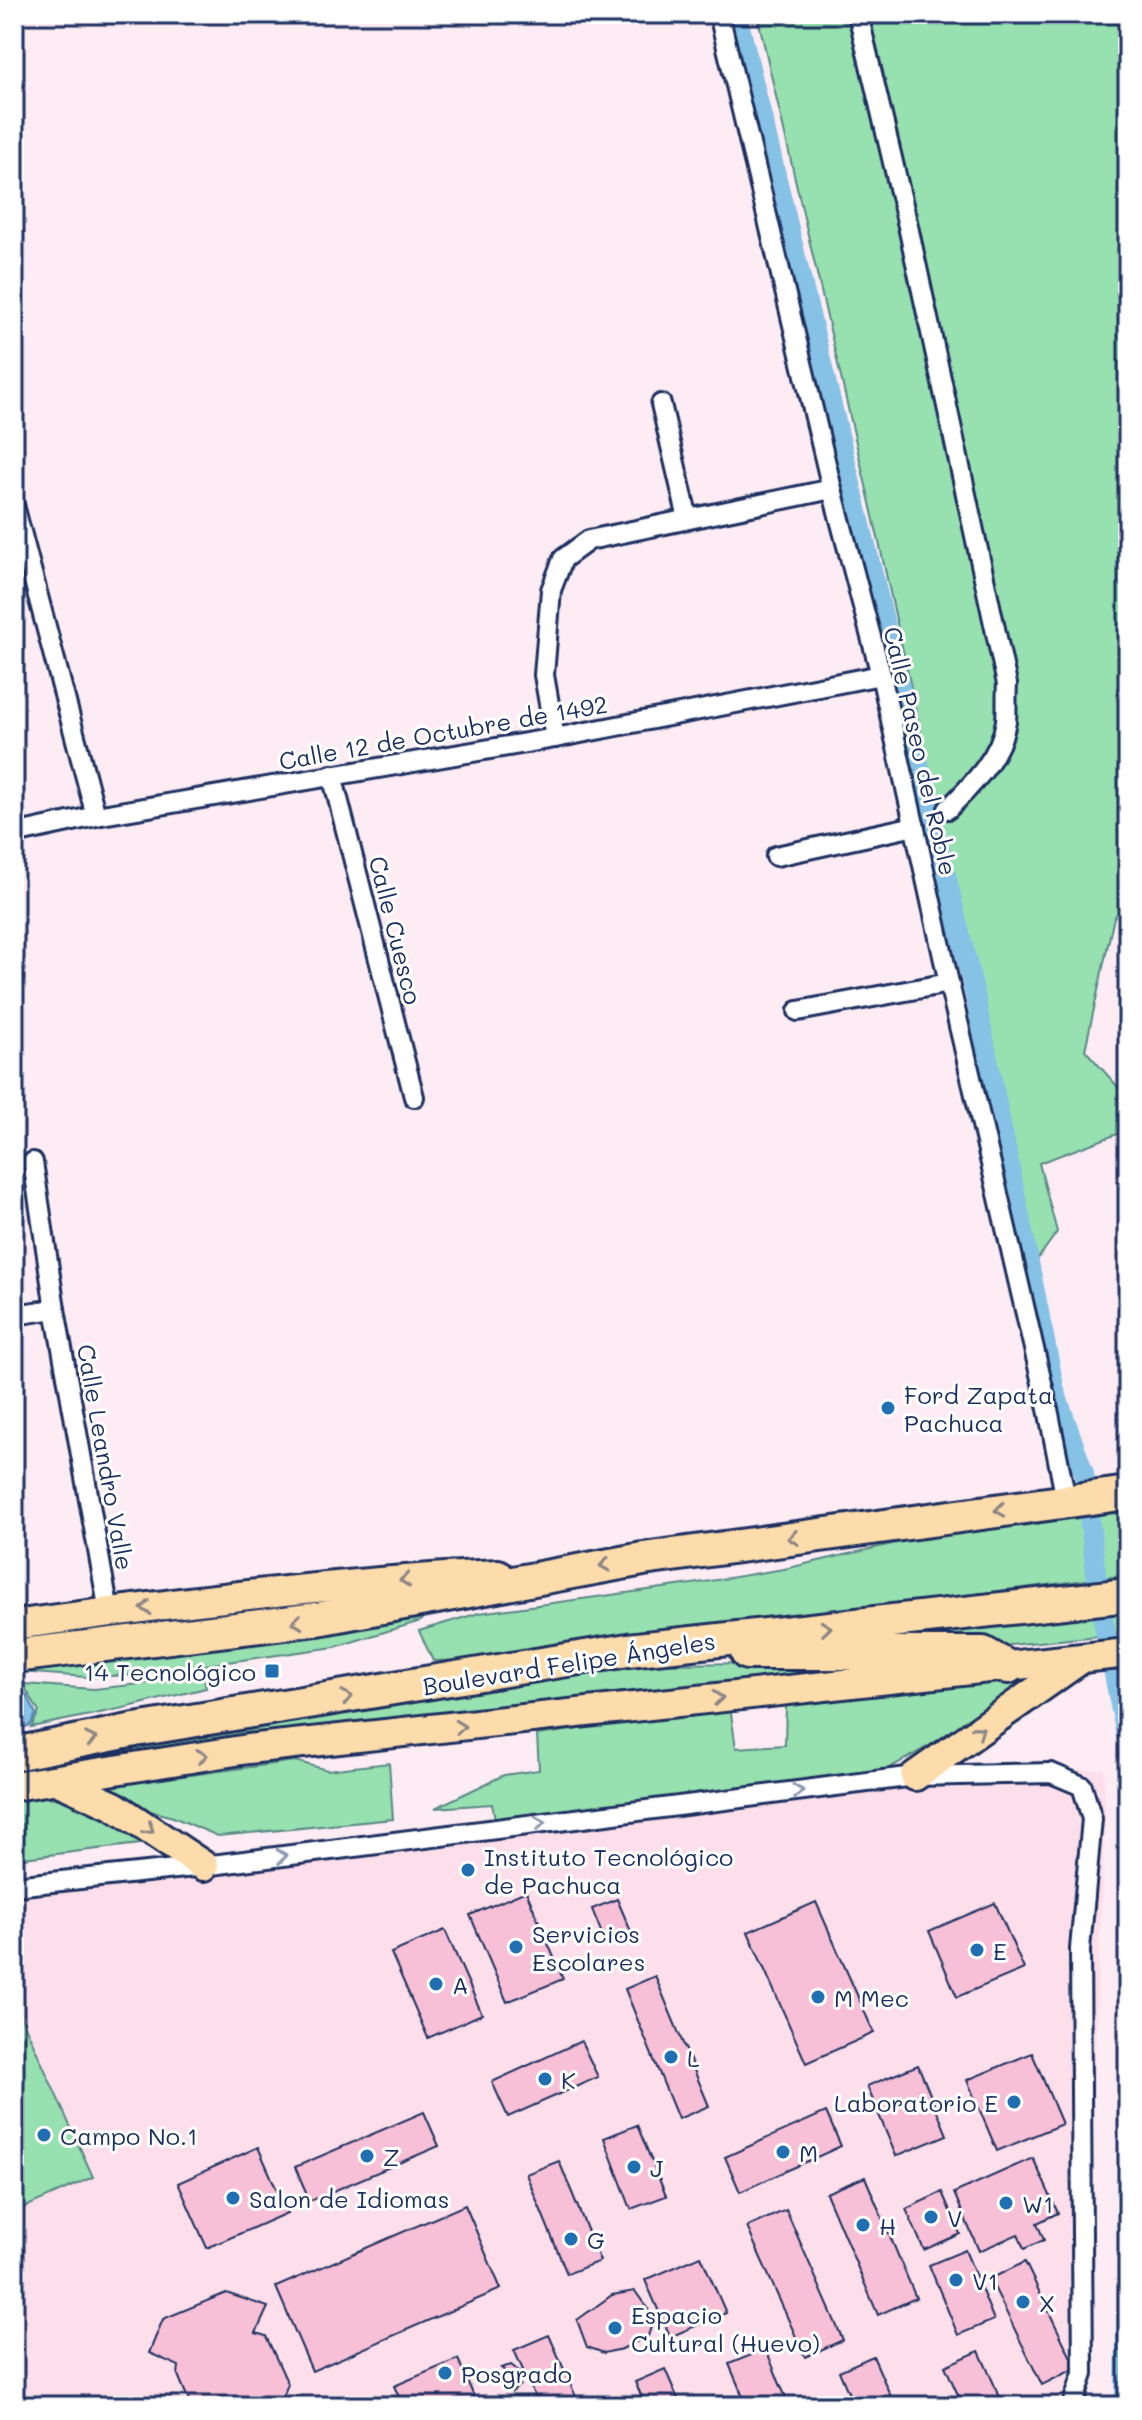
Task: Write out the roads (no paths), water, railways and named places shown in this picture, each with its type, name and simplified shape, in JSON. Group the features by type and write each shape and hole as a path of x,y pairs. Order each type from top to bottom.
{"highway":[{"path":"14,1656 317,1619 567,1571 1093,1497"},
{"name":"Boulevard Felipe Ángeles","path":"14,1754 135,1730 628,1650 1124,1596"},
{"path":"14,1649 68,1649"},
{"path":"628,1650 790,1655 983,1653 1008,1667"}],"main road":[{"path":"14,1625 257,1594 427,1578 567,1571"},
{"name":"Boulevard Felipe Ángeles","path":"14,1786 248,1749 1127,1653"},
{"path":"915,1776 1081,1660"},
{"path":"55,1780 114,1806 204,1866"}],"street":[{"name":"Calle Paseo del Roble","path":"719,14 832,489 881,675 1048,1409 1093,1497"},
{"name":"Calle Paseo del Roble","path":"858,14 908,226 1007,684 1005,724 992,759 948,809"},
{"path":"661,404 688,519"},
{"path":"555,738 544,675 551,590 563,559 589,540 832,489"},
{"path":"14,505 96,816"},
{"name":"Calle 12 de Octubre de 1492","path":"14,834 96,816 555,738 881,675"},
{"name":"Calle Cuesco","path":"332,775 414,1097"},
{"path":"776,856 915,826"},
{"path":"798,1011 949,983"},
{"name":"Calle Leandro Valle","path":"33,1162 55,1309 109,1612"},
{"path":"14,1315 55,1309"},
{"path":"14,1886 204,1866 915,1776 1051,1773 1082,1786 1092,1819 1080,1949 1083,2374 1072,2406"}],"water":[{"path":"14,1688 27,1695 36,1714 30,1725 14,1732"}],"waterway":[{"path":"737,14 975,995 1055,1391 1084,1473 1099,1599 1128,1745"},
{"path":"1125,2406 1128,2217"}],"place":[{"name":"Ford Zapata Pachuca","path":"888,1408"},
{"name":"14 Tecnológico","path":"272,1671"},
{"name":"Instituto Tecnológico de Pachuca","path":"468,1870"},
{"name":"Servicios Escolares","path":"516,1947"},
{"name":"E","path":"977,1950"},
{"name":"A","path":"436,1984"},
{"name":"M Mec","path":"818,1997"},
{"name":"L","path":"671,2057"},
{"name":"K","path":"545,2079"},
{"name":"Laboratorio E","path":"1014,2102"},
{"name":"Campo No.1","path":"44,2135"},
{"name":"M","path":"783,2152"},
{"name":"Z","path":"367,2156"},
{"name":"J","path":"634,2167"},
{"name":"Salon de Idiomas","path":"233,2198"},
{"name":"W1","path":"1006,2203"},
{"name":"V","path":"931,2217"},
{"name":"H","path":"863,2225"},
{"name":"G","path":"571,2239"},
{"name":"V1","path":"956,2280"},
{"name":"X","path":"1023,2302"},
{"name":"Espacio Cultural (Huevo)","path":"615,2328"},
{"name":"Posgrado","path":"445,2373"}]}
